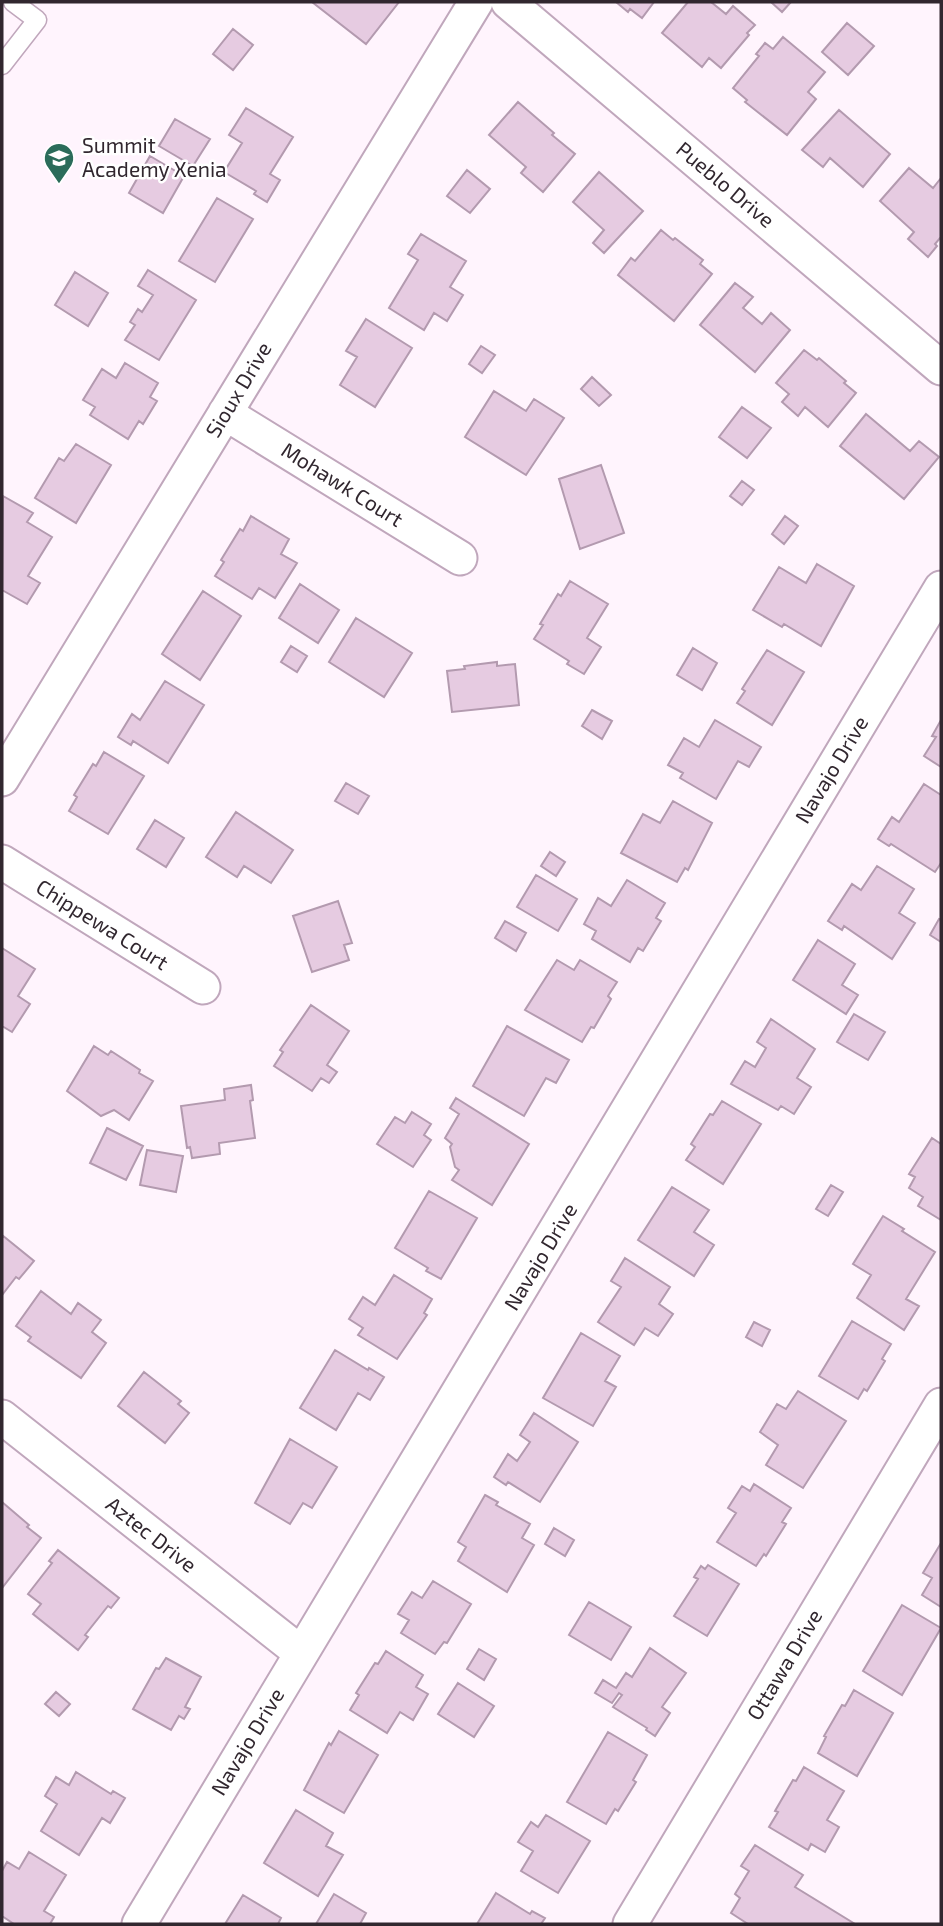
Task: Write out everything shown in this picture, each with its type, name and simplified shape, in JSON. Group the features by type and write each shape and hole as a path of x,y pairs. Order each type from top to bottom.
{"street":[{"name":"Sioux Drive","path":"2,779 476,2"},
{"name":"Pueblo Drive","path":"508,2 941,368"},
{"name":"Mohawk Court","path":"225,413 460,558"},
{"name":"Navajo Drive","path":"139,1924 941,588"},
{"name":"Chippewa Court","path":"2,862 202,987"},
{"name":"Ottawa Drive","path":"630,1924 941,1405"},
{"name":"Aztec Drive","path":"2,1417 301,1653"}],"lane":[{"path":"2,65 37,20 13,2"}],"building":[{"path":"312,2 399,2 366,44"},
{"path":"616,2 654,2 642,18 630,9 628,12"},
{"path":"688,2 711,2 726,14 733,6 755,25 721,68 709,58 702,67 662,33"},
{"path":"771,2 791,2 782,12"},
{"path":"847,23 874,46 848,75 822,52"},
{"path":"233,29 253,45 233,70 213,54"},
{"path":"783,37 825,72 808,92 816,99 787,135 745,102 747,100 733,88 759,56 756,54 765,43 773,49"},
{"path":"518,102 575,154 543,192 521,173 526,167 489,135"},
{"path":"246,108 293,137 270,174 280,180 267,202 254,194 256,191 224,172 242,143 229,135"},
{"path":"839,110 890,154 863,187 830,158 823,167 802,150"},
{"path":"175,119 210,139 193,166 159,146"},
{"path":"150,156 184,176 163,213 129,193"},
{"path":"909,168 933,188 941,178 941,237 928,257 908,239 914,232 880,201"},
{"path":"467,170 490,189 470,213 447,196"},
{"path":"599,172 643,211 604,253 593,243 604,230 573,202"},
{"path":"217,198 253,219 215,282 179,261"},
{"path":"661,230 703,260 700,264 712,274 674,321 618,275 631,258 635,261"},
{"path":"421,234 466,261 450,287 463,295 447,321 434,313 424,330 389,308 418,260 408,254"},
{"path":"148,270 196,300 159,360 125,340 135,325 130,322 138,309 142,312 153,295 138,286"},
{"path":"75,272 108,293 88,326 55,305"},
{"path":"735,283 753,297 743,308 762,324 771,313 790,330 755,372 700,325"},
{"path":"366,319 412,348 375,407 340,385 357,357 346,351"},
{"path":"481,346 495,355 482,373 469,364"},
{"path":"804,350 817,360 819,358 856,393 828,427 805,407 798,416 782,402 789,394 776,383"},
{"path":"125,363 158,383 150,397 157,401 143,424 139,421 128,439 90,415 95,407 83,400 102,369 116,378"},
{"path":"592,377 611,395 599,406 581,389"},
{"path":"494,391 526,411 534,399 564,418 526,475 465,437"},
{"path":"742,407 771,428 747,458 719,437"},
{"path":"866,414 910,451 919,441 939,457 904,499 840,446"},
{"path":"76,444 111,465 76,523 35,498 59,458 64,461"},
{"path":"601,465 624,533 580,549 559,479"},
{"path":"742,481 754,490 742,505 730,496"},
{"path":"3,496 33,513 27,522 52,537 28,576 40,583 27,604 2,590"},
{"path":"251,516 289,539 281,554 297,563 275,598 259,588 252,599 215,576 224,562 221,560"},
{"path":"785,516 798,526 784,544 772,534"},
{"path":"817,564 854,586 821,646 784,624 782,627 753,610 779,567 806,583"},
{"path":"570,581 608,604 587,638 601,647 584,674 534,639 558,594 561,596"},
{"path":"300,584 339,610 318,643 279,618"},
{"path":"203,591 241,616 200,680 162,654"},
{"path":"356,618 412,653 384,697 329,662"},
{"path":"291,646 307,656 297,672 281,662"},
{"path":"693,648 717,663 702,690 677,675"},
{"path":"767,650 804,672 772,725 737,703 745,691 742,689"},
{"path":"497,662 497,666 515,664 519,705 452,712 447,671"},
{"path":"165,681 204,705 168,763 133,741 131,745 118,737 132,714 140,720"},
{"path":"592,710 612,721 602,739 582,726"},
{"path":"715,720 761,747 749,767 738,761 716,799 680,778 683,773 668,765 684,738 699,747"},
{"path":"941,720 941,767 924,756 936,737 932,736"},
{"path":"104,752 144,776 108,834 69,811 77,797 74,795 93,764 96,766"},
{"path":"346,783 369,796 358,814 335,801"},
{"path":"924,784 941,795 941,863 935,872 891,844 889,846 878,839 892,817 899,822"},
{"path":"673,801 712,823 688,870 685,868 677,882 621,853 643,814 660,823"},
{"path":"236,812 293,850 271,883 244,866 237,877 206,857"},
{"path":"155,820 184,838 166,867 137,849"},
{"path":"550,852 565,862 556,876 541,866"},
{"path":"877,866 914,889 899,913 915,923 892,959 844,926 842,930 828,921 852,884 861,890"},
{"path":"536,875 577,899 558,931 517,907"},
{"path":"627,880 665,903 656,918 661,921 643,951 638,948 630,962 592,939 596,931 584,924 598,898 611,906"},
{"path":"338,901 352,943 344,945 349,960 312,972 293,916"},
{"path":"939,919 941,920 941,942 930,935"},
{"path":"505,921 526,933 516,951 495,938"},
{"path":"818,940 855,964 842,985 858,995 846,1014 793,980"},
{"path":"2,948 35,969 18,996 30,1004 12,1032 2,1026"},
{"path":"557,960 574,970 580,960 617,982 608,996 611,999 594,1028 591,1027 582,1042 525,1010"},
{"path":"311,1005 349,1031 327,1065 337,1072 329,1083 321,1078 312,1091 274,1066 283,1052 280,1050"},
{"path":"854,1014 885,1032 868,1060 837,1042"},
{"path":"771,1019 815,1049 797,1078 811,1087 794,1114 781,1106 778,1110 731,1084 745,1061 755,1067 766,1048 757,1042"},
{"path":"507,1026 569,1060 556,1083 546,1078 524,1116 473,1086"},
{"path":"94,1046 108,1055 111,1051 153,1081 129,1120 114,1110 101,1116 67,1091"},
{"path":"251,1085 253,1100 250,1101 255,1138 219,1143 220,1154 192,1158 190,1147 187,1148 181,1106 225,1100 224,1089"},
{"path":"456,1098 529,1144 492,1205 452,1180 459,1170 455,1167 450,1147 452,1144 445,1138 459,1114 450,1108"},
{"path":"722,1101 761,1124 723,1184 686,1160 695,1147 691,1144 710,1114 713,1115"},
{"path":"412,1112 431,1124 424,1135 431,1140 413,1167 377,1144 395,1117 405,1123"},
{"path":"107,1128 143,1146 126,1180 90,1163"},
{"path":"932,1138 941,1144 941,1220 918,1206 923,1197 909,1188 915,1177 909,1174"},
{"path":"147,1150 183,1156 176,1192 140,1185"},
{"path":"831,1185 843,1192 828,1216 816,1209"},
{"path":"672,1187 709,1210 694,1232 714,1245 694,1276 638,1240"},
{"path":"429,1191 477,1218 441,1279 395,1248"},
{"path":"883,1216 935,1252 906,1299 919,1306 904,1330 857,1298 871,1275 853,1264"},
{"path":"2,1235 34,1261 19,1279 16,1277 2,1295"},
{"path":"625,1258 670,1287 659,1304 673,1314 658,1336 645,1328 634,1345 598,1322 621,1287 611,1281"},
{"path":"394,1275 432,1299 424,1313 427,1315 397,1359 358,1335 363,1328 349,1319 363,1297 375,1305"},
{"path":"41,1291 71,1314 78,1303 101,1320 92,1332 106,1343 81,1378 28,1341 31,1337 16,1326"},
{"path":"852,1321 891,1344 882,1359 885,1361 867,1391 864,1389 858,1399 819,1376"},
{"path":"754,1322 770,1330 762,1346 746,1337"},
{"path":"581,1333 620,1356 605,1381 616,1387 593,1426 543,1398"},
{"path":"335,1350 384,1377 370,1400 358,1393 336,1430 300,1408"},
{"path":"144,1372 181,1401 178,1404 189,1413 165,1443 118,1406"},
{"path":"798,1391 846,1421 803,1488 766,1465 778,1445 760,1432 777,1404 786,1409"},
{"path":"534,1413 578,1442 540,1502 508,1482 506,1485 494,1477 508,1454 517,1461 530,1442 520,1435"},
{"path":"290,1439 337,1467 312,1508 303,1503 290,1524 255,1503"},
{"path":"754,1484 791,1508 782,1522 786,1524 766,1556 764,1554 756,1566 717,1542 736,1513 728,1508 742,1486 750,1491"},
{"path":"485,1495 498,1502 496,1505 530,1524 522,1538 534,1545 507,1592 458,1561 466,1547 458,1542"},
{"path":"2,1502 41,1538 2,1588"},
{"path":"554,1528 574,1540 565,1556 545,1544"},
{"path":"941,1543 941,1607 922,1595 932,1578 923,1573"},
{"path":"58,1550 119,1598 111,1608 108,1606 85,1635 88,1637 78,1650 33,1614 41,1604 28,1594 52,1563 49,1561"},
{"path":"708,1565 739,1584 707,1636 674,1616 698,1579 694,1577 701,1566 705,1569"},
{"path":"433,1581 471,1604 447,1643 444,1642 435,1654 401,1633 409,1620 398,1614 412,1592 422,1598"},
{"path":"589,1602 631,1627 611,1660 569,1635"},
{"path":"902,1605 941,1628 902,1695 863,1671"},
{"path":"650,1648 686,1673 662,1707 670,1713 655,1736 613,1707 622,1695 619,1693 612,1703 595,1693 603,1680 616,1688 626,1673 632,1677"},
{"path":"479,1649 496,1659 484,1680 467,1669"},
{"path":"386,1651 423,1675 416,1687 428,1694 413,1720 400,1712 387,1733 350,1710 359,1695 356,1693"},
{"path":"166,1658 201,1677 185,1707 190,1709 184,1719 179,1716 171,1730 133,1709 156,1668 159,1669"},
{"path":"458,1683 494,1706 474,1737 438,1714"},
{"path":"854,1690 893,1713 857,1776 818,1753 826,1737 824,1736"},
{"path":"56,1692 70,1704 59,1716 45,1704"},
{"path":"339,1731 378,1755 344,1813 304,1790 329,1743 331,1745"},
{"path":"608,1732 647,1755 633,1780 636,1782 618,1811 615,1809 606,1824 567,1802"},
{"path":"804,1767 844,1791 827,1820 839,1827 825,1852 811,1844 808,1850 769,1827 793,1780 796,1781"},
{"path":"76,1772 111,1794 113,1791 125,1798 110,1823 102,1818 79,1855 41,1831 57,1804 45,1796 56,1777 69,1785"},
{"path":"296,1810 333,1833 326,1846 343,1855 318,1896 264,1863"},
{"path":"546,1815 590,1841 558,1893 521,1871 533,1851 518,1842 531,1822 538,1827"},
{"path":"755,1845 803,1875 795,1887 855,1924 748,1924 731,1913 740,1898 735,1894 749,1871 741,1866"},
{"path":"29,1852 66,1875 44,1911 54,1917 50,1924 14,1924 2,1916 2,1871 7,1862 19,1869"},
{"path":"496,1893 530,1914 532,1911 545,1918 541,1924 477,1924"},
{"path":"334,1894 366,1913 360,1924 316,1924"},
{"path":"243,1895 281,1918 278,1924 225,1924"}],"place":[{"name":"Summit Academy Xenia","path":"59,185"}]}
